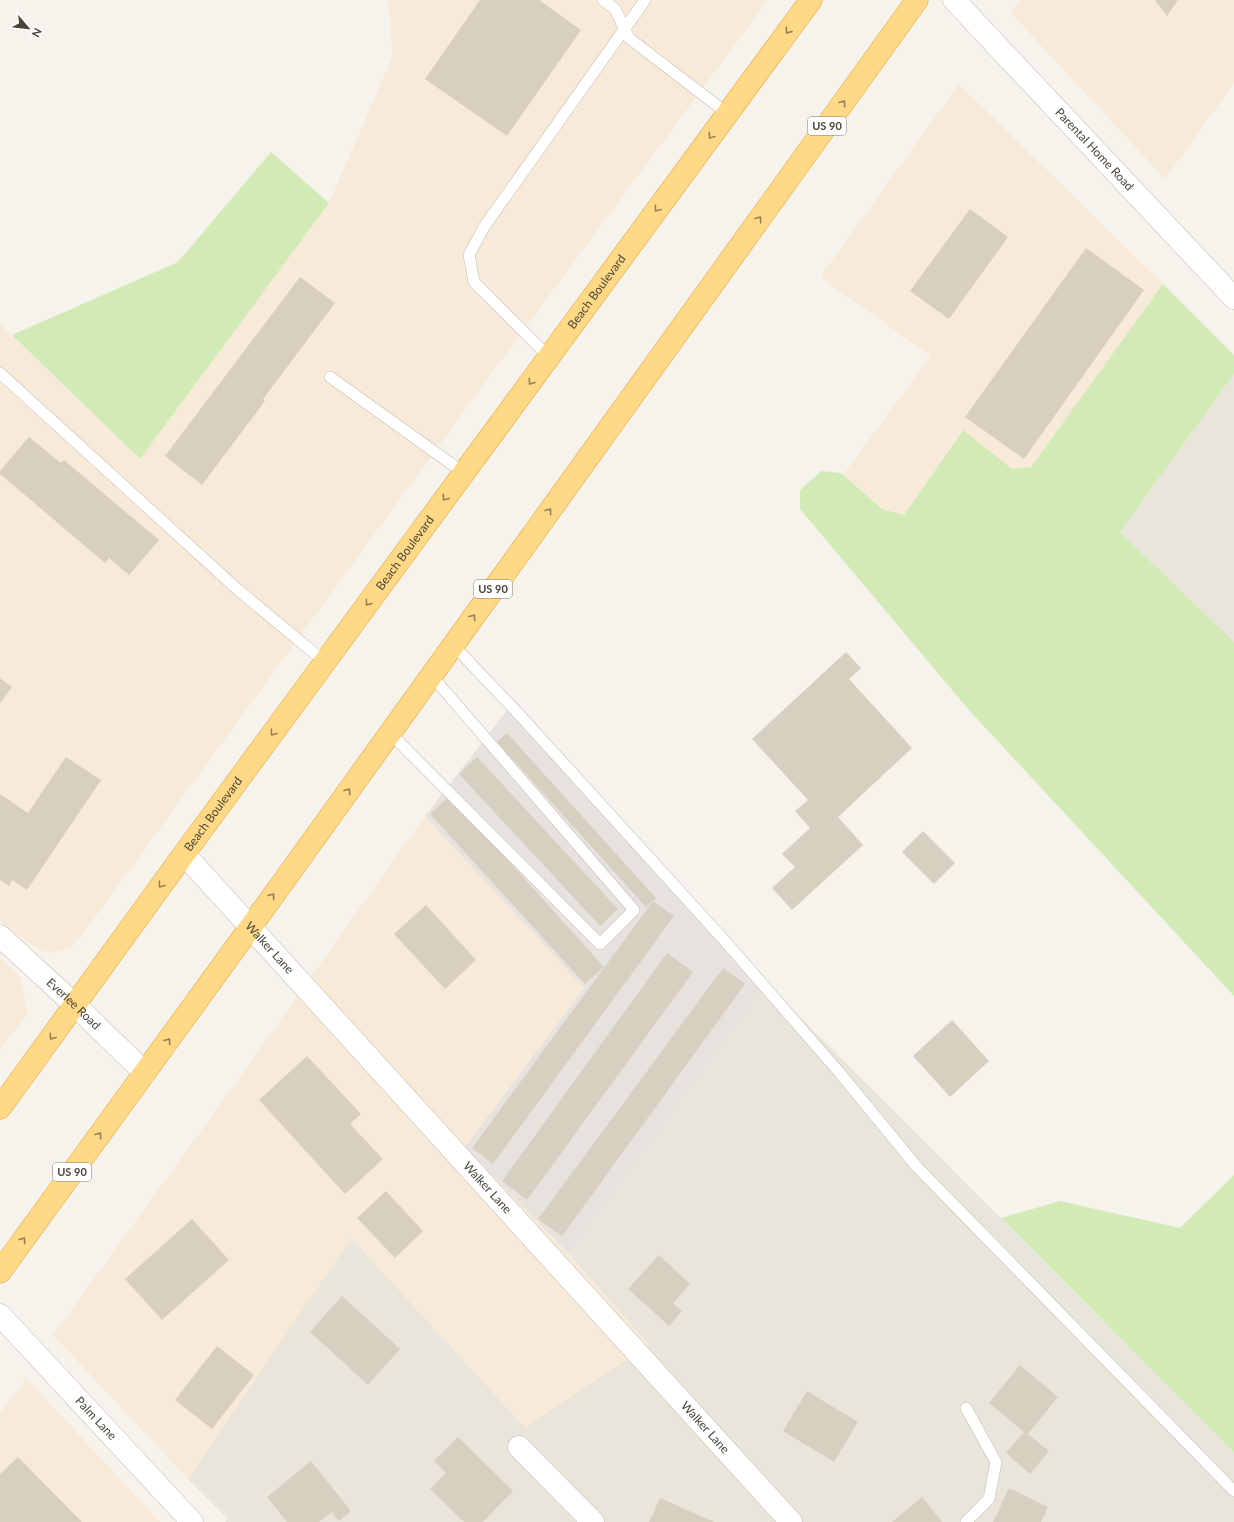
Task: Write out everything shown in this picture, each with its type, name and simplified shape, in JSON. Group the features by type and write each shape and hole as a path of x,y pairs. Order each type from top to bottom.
{"highway":[{"name":"Beach Boulevard","path":"2,1099 75,1005 184,854 811,0"},
{"name":"US 90","path":"0,1272 250,928 917,0"}],"street":[{"name":"Parental Home Road","path":"954,0 1234,298"},
{"name":"Walker Lane","path":"184,854 791,1522"},
{"name":"Everlee Road","path":"0,936 75,1005 145,1073"},
{"name":"Palm Lane","path":"0,1316 192,1522"},
{"path":"519,1447 593,1522"}],"lane":[{"path":"603,0 615,9 629,38 728,114"},
{"path":"549,357 474,282 469,255 484,227 645,0"},
{"path":"0,373 237,589 325,662"},
{"path":"330,377 464,473"},
{"path":"453,645 532,729 724,940 839,1072 917,1167 1234,1491"},
{"path":"390,733 600,944 634,910 431,675"},
{"path":"966,1408 996,1462 989,1499 966,1522"}],"shaded area":[{"path":"388,0 768,0 494,370 82,935 70,948 50,953 37,949 0,921 0,324 140,459 329,203 393,56"},
{"path":"1021,0 1234,0 1234,83 1165,179 1011,13"},
{"path":"959,84 1163,284 1031,467 1012,469 962,430 904,515 882,509 843,475 931,356 820,277"},
{"path":"1234,374 1234,642 1120,532"},
{"path":"515,700 767,984 569,1254 465,1147 584,988 425,816"},
{"path":"425,816 584,988 465,1147 569,1254 649,1345 525,1428 351,1238 188,1479 53,1335 235,1084"},
{"path":"0,958 21,978 28,1013 0,1049"},
{"path":"767,984 1234,1452 1234,1522 225,1522 228,1519 188,1479 351,1237 525,1427 649,1345 569,1254"},
{"path":"26,1378 160,1522 0,1522 0,1414"}],"green space":[{"path":"271,152 329,203 140,459 12,335 178,262"},
{"path":"1163,284 1234,355 1234,374 1120,532 1234,642 1234,996 968,709 800,509 800,490 821,471 841,473 882,509 904,515 963,430 1012,469 1031,467"},
{"path":"1234,1175 1234,1452 1001,1218 1060,1201 1180,1228"}],"building":[{"path":"480,0 539,0 581,30 507,136 425,79"},
{"path":"1155,0 1178,0 1167,16"},
{"path":"970,209 1008,237 949,319 910,291"},
{"path":"1086,248 1144,290 1024,459 965,417"},
{"path":"300,277 335,303 263,399 265,401 202,485 165,456"},
{"path":"29,437 61,463 64,460 159,540 129,575 109,558 105,563 0,474 0,471"},
{"path":"846,652 861,668 849,679 912,748 838,817 863,845 792,910 772,888 795,867 782,854 810,828 795,811 808,800 752,739"},
{"path":"0,678 12,687 0,703"},
{"path":"507,733 656,898 646,907 497,742"},
{"path":"66,757 101,780 27,890 12,880 9,886 0,880 0,794 28,813"},
{"path":"477,757 618,909 600,926 459,774"},
{"path":"450,796 604,967 585,984 430,814"},
{"path":"923,831 955,863 934,884 902,852"},
{"path":"653,901 674,916 493,1164 472,1148"},
{"path":"426,905 476,960 445,989 394,934"},
{"path":"667,953 693,972 527,1200 502,1181"},
{"path":"723,968 745,984 562,1236 538,1219"},
{"path":"952,1020 989,1061 950,1097 913,1056"},
{"path":"307,1056 361,1114 350,1124 383,1159 345,1194 259,1100"},
{"path":"386,1191 423,1231 395,1258 357,1218"},
{"path":"192,1219 229,1260 162,1320 125,1279"},
{"path":"659,1255 690,1284 673,1303 682,1311 669,1326 628,1289"},
{"path":"342,1296 400,1349 368,1385 310,1332"},
{"path":"217,1346 254,1375 212,1429 175,1400"},
{"path":"1020,1365 1058,1397 1028,1434 1049,1451 1030,1474 1006,1453 1024,1432 989,1403"},
{"path":"807,1391 858,1422 834,1462 783,1431"},
{"path":"458,1437 513,1491 483,1522 464,1522 430,1489 446,1473 434,1461"},
{"path":"18,1457 82,1522 0,1522 0,1474"},
{"path":"311,1461 351,1511 339,1521 332,1512 319,1522 287,1522 267,1497"},
{"path":"1009,1488 1048,1507 1041,1522 993,1522"},
{"path":"922,1497 942,1522 892,1522"},
{"path":"660,1498 714,1522 649,1522"}]}
